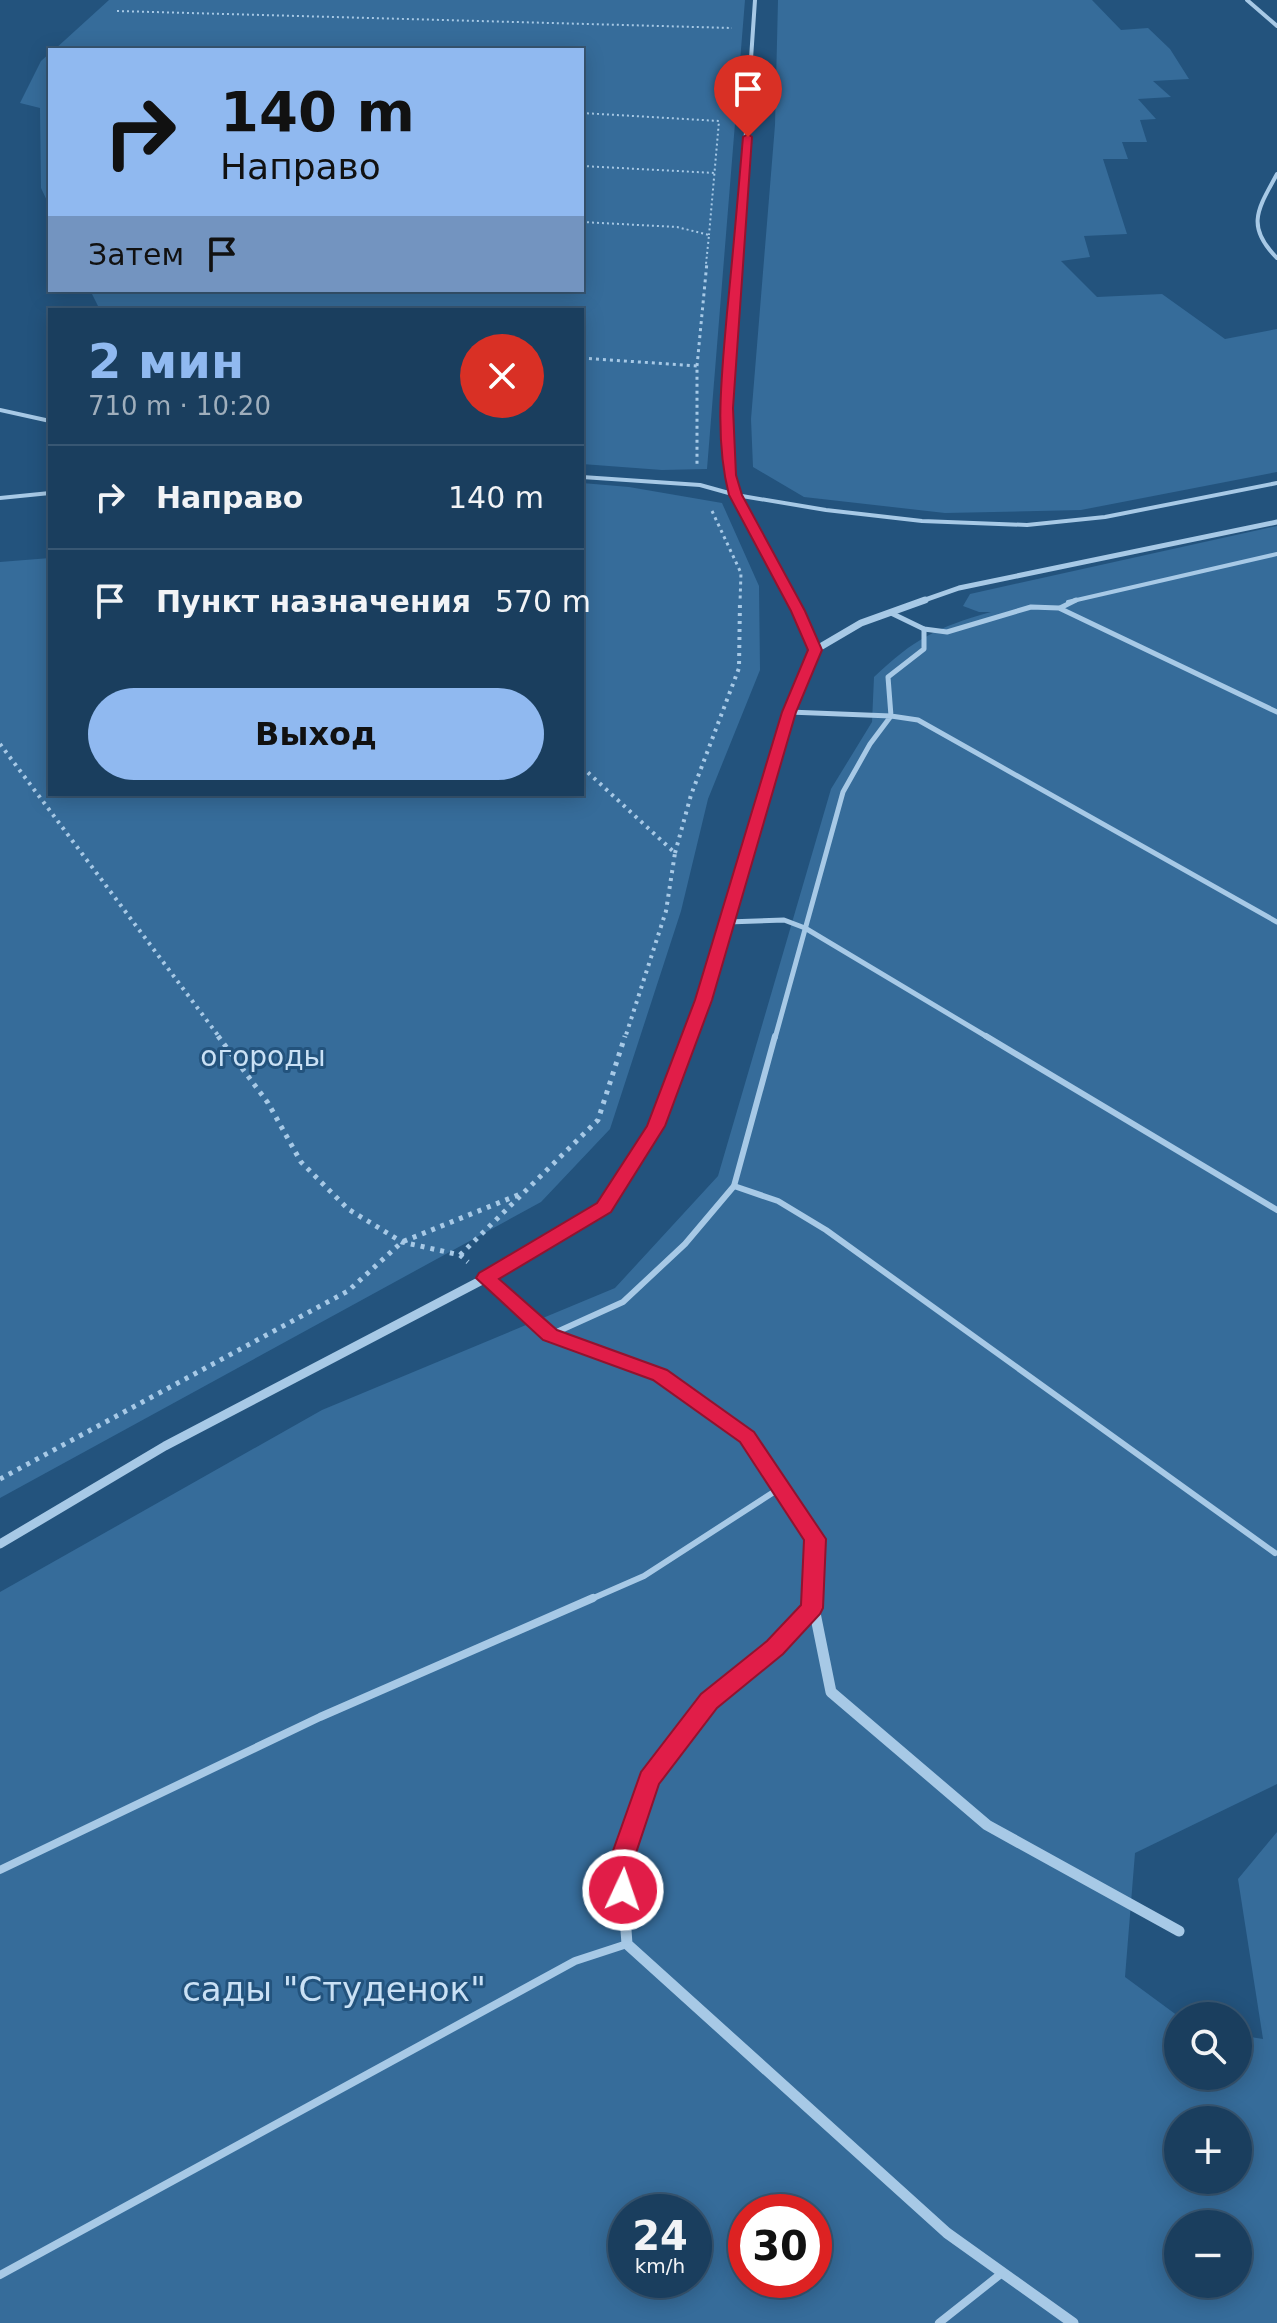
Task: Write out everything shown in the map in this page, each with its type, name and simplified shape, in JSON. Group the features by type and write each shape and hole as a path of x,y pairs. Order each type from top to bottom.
{"street":[{"path":"755,0 727,408 730,475 736,495 798,611 815,650"},
{"path":"1247,0 1277,26"},
{"path":"1277,174 1255,212 1260,241 1277,258"},
{"path":"0,1544 165,1446 486,1278 604,1207 656,1126 704,1000 789,712 815,650 861,623 959,588 1277,522"},
{"path":"486,1278 550,1335 660,1375 747,1437 815,1539 812,1608 831,1692 987,1825 1179,1931"},
{"path":"812,1608 775,1648 709,1701 649,1780 621,1862 627,1944 947,2233 1073,2323"}],"lane":[{"path":"0,410 48,421"},
{"path":"584,477 700,485 736,495 922,521 1027,525 1105,517 1277,483"},
{"path":"0,498 48,493"},
{"path":"1059,608 1068,602 1277,554"},
{"path":"891,613 924,629 947,632 1031,607 1059,608 1277,712"},
{"path":"550,1335 623,1302 685,1244 734,1186 843,792 870,744 891,716 888,677 924,649 924,629"},
{"path":"789,712 918,720 1277,922"},
{"path":"727,922 784,920 805,928 1277,1210"},
{"path":"734,1186 778,1201 826,1230 1275,1553"},
{"path":"0,1870 320,1717 644,1576 780,1488"},
{"path":"0,2275 575,1961 627,1944"},
{"path":"939,2323 1002,2272"}],"path":[{"path":"117,11 755,29"},
{"path":"460,1255 598,1120 666,911 675,853 691,795 739,668 741,573 700,485 696,460 697,366 719,121 584,113"},
{"path":"584,166 715,173"},
{"path":"584,222 677,227 709,235"},
{"path":"584,358 697,366"},
{"path":"0,744 268,1103 301,1162 348,1209 402,1242 460,1255 486,1278"},
{"path":"584,769 675,853"},
{"path":"0,1479 348,1291 402,1242 523,1193"}],"green space":[{"path":"109,0 745,0 707,469 662,470 584,464 584,308 99,308 91,292 584,292 584,48 56,48"},
{"path":"778,0 1092,0 1121,30 1148,28 1170,49 1189,79 1153,81 1171,97 1138,99 1156,119 1140,120 1147,142 1122,142 1128,159 1103,159 1127,234 1084,236 1090,257 1061,261 1097,297 1162,294 1225,339 1277,329 1277,472 1081,510 945,513 804,497 753,467 751,419 775,125"},
{"path":"48,55 48,203 41,188 40,108 20,103 41,61"},
{"name":"огороды","path":"584,483 629,487 722,503 759,586 760,670 708,799 681,911 610,1129 541,1202 0,1498 0,562 48,558 48,796 584,796"},
{"name":"сады \"Студенок\"","path":"1277,526 1277,1784 1135,1853 1125,1977 1164,2006 1164,2090 1252,2090 1252,2037 1263,2039 1238,1879 1277,1832 1277,2323 0,2323 0,1592 322,1410 615,1288 718,1176 831,789 872,722 874,677 927,636 991,612 979,612 963,606 970,594"}],"route":[{"path":"623,1890 621,1862 649,1780 709,1701 775,1648 812,1608 815,1539 747,1437 660,1375 550,1335 486,1278 604,1207 656,1126 704,1000 789,712 815,650 798,611 736,495 730,475 727,408 730,347 748,137"}]}
